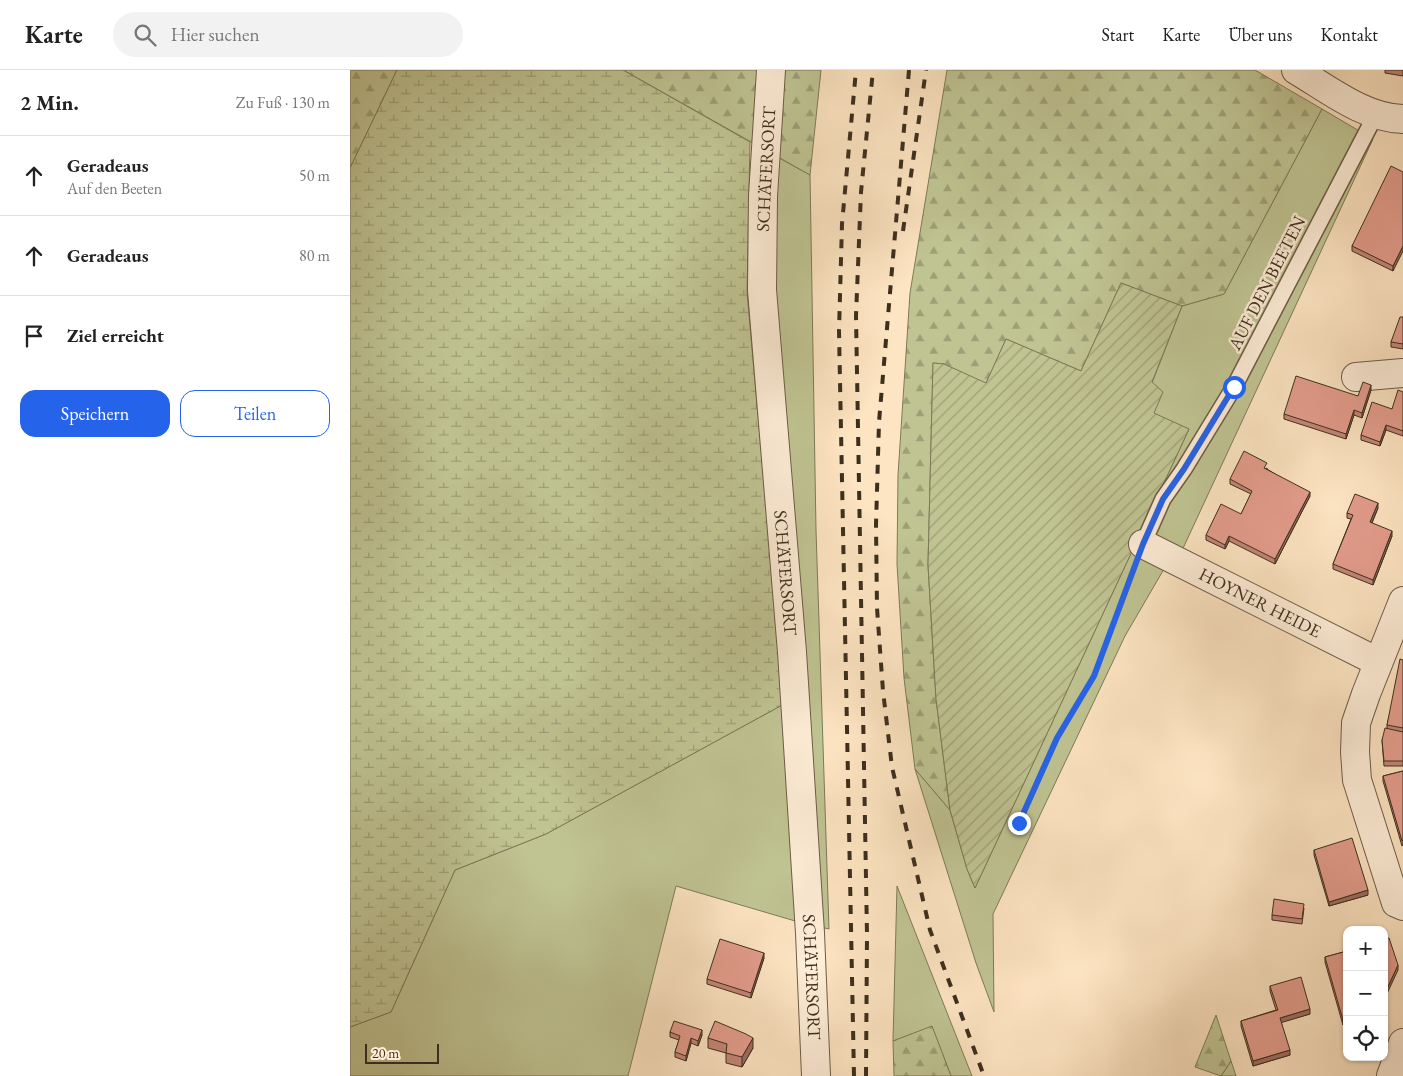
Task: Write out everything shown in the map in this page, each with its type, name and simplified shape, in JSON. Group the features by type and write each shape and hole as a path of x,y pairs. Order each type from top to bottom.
{"street":[{"name":"SCHÄFERSORT","path":"771,70 763,196 762,290 792,652 810,933 816,1076"},
{"path":"1296,70 1348,101 1376,114 1403,119"},
{"path":"1356,377 1403,373"},
{"name":"HOYNER HEIDE","path":"1143,544 1378,662"},
{"path":"1403,601 1356,723 1355,752 1357,780 1396,903 1403,906"},
{"path":"1391,1076 1403,1043"}],"lane":[{"name":"AUF DEN BEETEN","path":"1143,544 1163,499 1184,469 1234,387 1376,114"}],"path":[{"path":"1019,823 1057,738 1094,676 1143,544"}],"green space":[{"path":"350,70 397,70 350,168"},
{"path":"397,70 623,70 750,142 747,293 784,704 546,834 455,870 391,1012 350,1027 350,168"},
{"path":"623,70 821,70 810,175"},
{"path":"947,70 1255,70 1322,109 1224,294 1182,306 1121,283 1081,371 1006,339 986,384 944,364 933,363 928,565 936,699 950,810 915,769 904,678 897,564 898,475 910,293"},
{"path":"1322,109 1373,139 1172,572 1164,569 1125,636 993,914 994,1012 976,963 915,769 950,810 967,869 975,888 1189,429 1153,414 1152,383 1182,306 1224,294"},
{"path":"772,154 810,175 816,530 829,929 816,926 771,292"},
{"path":"1121,283 1182,306 1152,382 1163,392 1154,413 1189,429 975,888 967,869 950,810 936,699 928,565 933,363 944,364 986,383 1006,339 1081,371"},
{"path":"784,704 802,923 676,886 628,1076 350,1076 350,1027 391,1012 455,870 546,834"},
{"path":"897,886 972,1076 951,1076 932,1027 893,1041"},
{"path":"1216,1015 1231,1061 1221,1076 1195,1067"},
{"path":"932,1026 951,1076 894,1076 893,1041"},
{"path":"1231,1061 1236,1076 1221,1076"}],"building":[{"path":"1391,166 1403,172 1403,246 1393,266 1352,246"},
{"path":"1400,317 1403,317 1403,344 1391,342"},
{"path":"1296,376 1358,396 1363,382 1371,385 1362,413 1354,410 1346,434 1284,414"},
{"path":"1398,390 1403,392 1403,431 1386,425 1380,442 1361,435 1372,402 1392,409"},
{"path":"1244,451 1267,463 1264,468 1310,492 1275,559 1229,536 1225,545 1206,535 1221,504 1241,514 1252,491 1230,479"},
{"path":"1355,494 1378,503 1370,522 1392,531 1373,580 1333,564 1353,515 1347,513"},
{"path":"1400,659 1403,660 1403,728 1387,725"},
{"path":"1385,728 1403,732 1403,761 1384,761 1382,740"},
{"path":"1403,771 1403,840 1402,841 1383,776"},
{"path":"1352,838 1368,890 1329,902 1314,850"},
{"path":"1274,899 1304,904 1302,919 1272,915"},
{"path":"1388,938 1398,965 1388,986 1388,971"},
{"path":"720,939 764,953 751,993 707,979"},
{"path":"1343,952 1343,1020 1325,957"},
{"path":"1301,977 1310,1009 1280,1018 1290,1050 1253,1061 1241,1021 1278,1010 1270,986"},
{"path":"674,1021 702,1030 698,1041 691,1038 686,1056 675,1052 680,1036 670,1032"},
{"path":"715,1021 753,1038 742,1057 726,1053 727,1044 708,1038"}],"railway":[{"path":"854,1076 839,331 842,224 856,70"},
{"path":"866,1076 867,935 856,316 861,192 873,70"},
{"path":"909,70 879,422 876,525 877,608 883,691 892,767 930,930 984,1076"},
{"path":"903,231 926,70"}],"route":[{"path":"1019,823 1057,738 1094,676 1143,544 1163,499 1184,469 1234,387"}]}
